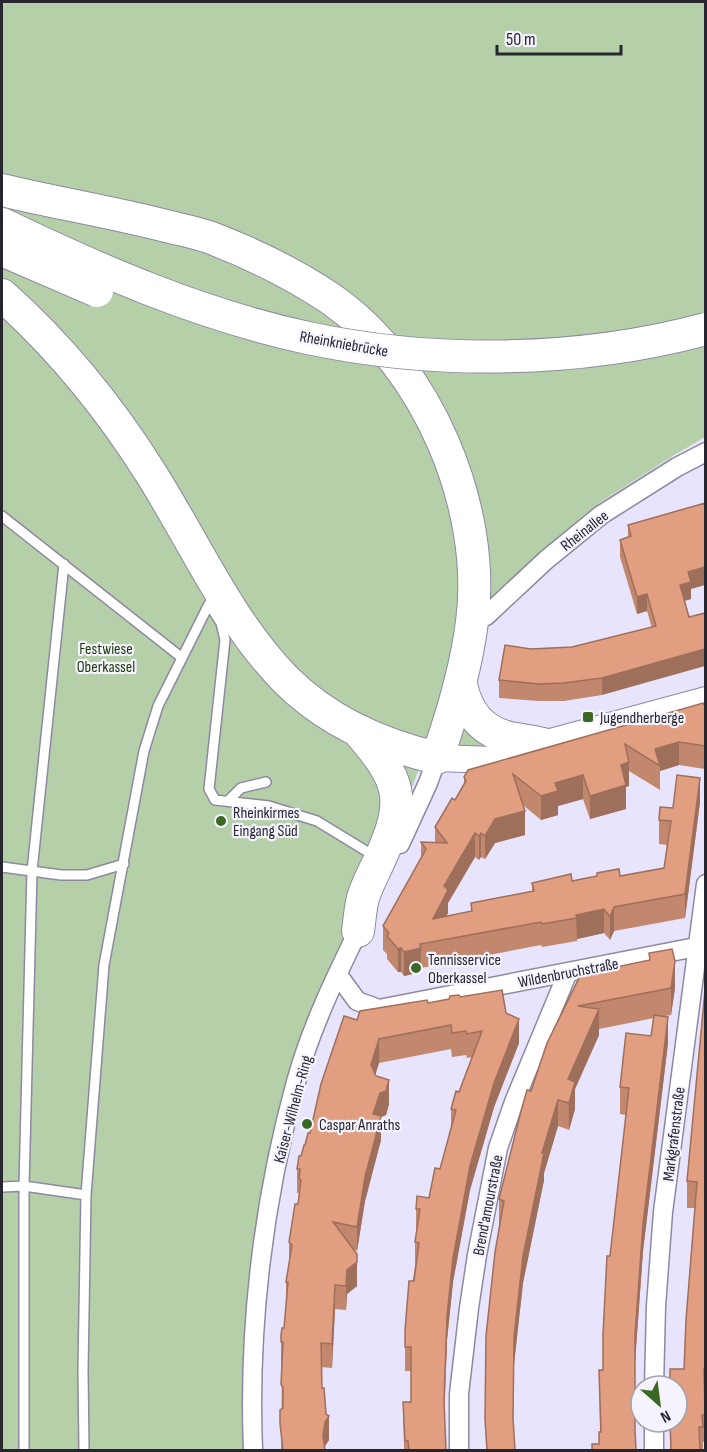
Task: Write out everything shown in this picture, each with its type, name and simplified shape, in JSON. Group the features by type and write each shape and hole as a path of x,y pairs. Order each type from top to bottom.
{"highway":[{"path":"2,190 140,219 211,238 281,268 333,300 374,337 411,384 439,432 457,476 470,526 474,582 472,620 461,684 437,758 406,750 358,732 318,707 287,681 261,652 243,627 150,471 103,405 61,354 2,295"},
{"name":"Rheinkniebrücke","path":"2,224 59,251 158,292 224,315 308,338 378,350 449,355 524,355 605,349 705,329"},
{"name":"Rheinkniebrücke","path":"2,250 148,311 225,337 304,357 376,370 451,376 526,376 610,368 705,350"},
{"path":"461,684 467,705 482,726 509,738 527,739 543,744"},
{"path":"358,732 387,768 395,792 397,810 386,862 363,896 358,931"}],"street":[{"name":"Rheinallee","path":"472,620 486,616 554,553 601,515 705,452"},
{"path":"386,862 428,783 437,758 493,760 528,755 543,744 705,700"},
{"name":"Markgrafenstraße","path":"654,1374 656,1306 663,1212 701,946 705,884"},
{"name":"Kaiser-Wilhelm-Ring","path":"253,1450 251,1412 254,1334 264,1239 275,1174 296,1081 318,1018 358,931"},
{"name":"Wildenbruchstraße","path":"338,975 357,1001 379,1009 701,946"},
{"name":"Brend'amourstraße","path":"459,1450 459,1394 469,1308 498,1148 514,1102 568,972"},
{"path":"654,1434 654,1450"}],"lane":[{"path":"2,516 181,657"},
{"path":"24,1450 24,1186 32,871 64,564"},
{"path":"84,1450 86,1196 104,965 144,751 158,706 209,604 221,623 225,640 209,789 215,800 270,803 317,821 386,862"},
{"path":"228,801 241,788 266,782"},
{"path":"2,867 61,875 87,875 124,864"},
{"path":"2,1187 24,1186 86,1196"}],"green space":[{"name":"Festwiese Oberkassel","path":"2,2 705,2 705,437 599,503 462,628 427,747 270,1168 252,1450 2,1450"},
{"path":"459,718 492,739 489,750 456,748"}],"building":[{"path":"705,503 705,567 688,572 691,582 680,585 689,617 705,613 705,649 602,678 539,684 499,680 505,645 531,649 572,647 656,626 647,594 637,597 620,540 631,536 628,525"},
{"path":"703,703 705,706 705,746 679,742 655,749 660,766 625,744 629,762 621,765 626,785 590,796 583,775 555,783 558,791 541,796 513,774 525,811 495,819 485,836 475,833 444,886 448,890 433,919 472,911 471,903 534,891 532,883 571,874 572,881 619,869 620,876 664,868 671,821 659,820 660,807 673,808 677,775 700,778 685,894 614,907 610,917 604,909 576,915 577,918 542,924 541,922 420,944 421,948 404,952 401,948 398,949 387,936 389,933 383,926 426,849 421,842 447,843 435,827 452,798 455,800 466,781 464,777 468,770"},
{"path":"672,949 675,961 671,988 578,1006 599,1009 568,1079 575,1082 569,1103 558,1100 542,1153 544,1153 523,1256 514,1337 515,1450 487,1450 486,1336 495,1252 504,1201 499,1199 527,1090 531,1091 547,1043 583,970 591,968 593,972 650,960 649,953"},
{"path":"502,990 506,1013 519,1019 494,1083 470,1166 453,1258 447,1316 444,1401 446,1450 409,1450 408,1441 405,1441 403,1402 411,1402 411,1347 405,1347 405,1330 409,1281 414,1281 419,1243 415,1242 420,1209 416,1209 417,1196 429,1198 435,1168 440,1169 456,1110 451,1109 456,1091 459,1092 482,1031 467,1034 466,1031 452,1033 451,1025 379,1039 371,1065 376,1076 389,1080 386,1091 380,1093 373,1114 381,1116 365,1177 357,1227 333,1222 357,1254 357,1262 347,1270 346,1286 335,1285 332,1344 321,1343 322,1388 324,1388 326,1414 329,1416 325,1422 323,1436 325,1450 283,1450 280,1424 280,1410 283,1408 281,1384 283,1342 281,1342 281,1335 282,1328 284,1328 288,1282 286,1282 292,1245 289,1242 301,1180 299,1179 300,1169 297,1169 299,1156 301,1156 308,1133 310,1133 321,1084 344,1016 357,1020 360,1011 427,1000 428,1003 449,999 450,996 459,995 460,997"},
{"path":"705,990 705,1415 702,1415 703,1427 699,1427 700,1450 671,1450 670,1434 689,1434 689,1374 670,1374 670,1369 684,1369 697,1182 687,1181"},
{"path":"654,1015 668,1017 643,1224 635,1335 635,1374 629,1374 629,1434 635,1434 636,1450 592,1450 592,1444 599,1444 599,1432 601,1432 599,1370 603,1370 607,1256 610,1256 629,1088 620,1087 626,1033 651,1036"}],"place":[{"name":"Jugendherberge","path":"588,717"},
{"name":"Rheinkirmes Eingang Süd","path":"221,821"},
{"name":"Tennisservice Oberkassel","path":"416,968"},
{"name":"Caspar Anraths","path":"307,1124"}]}
